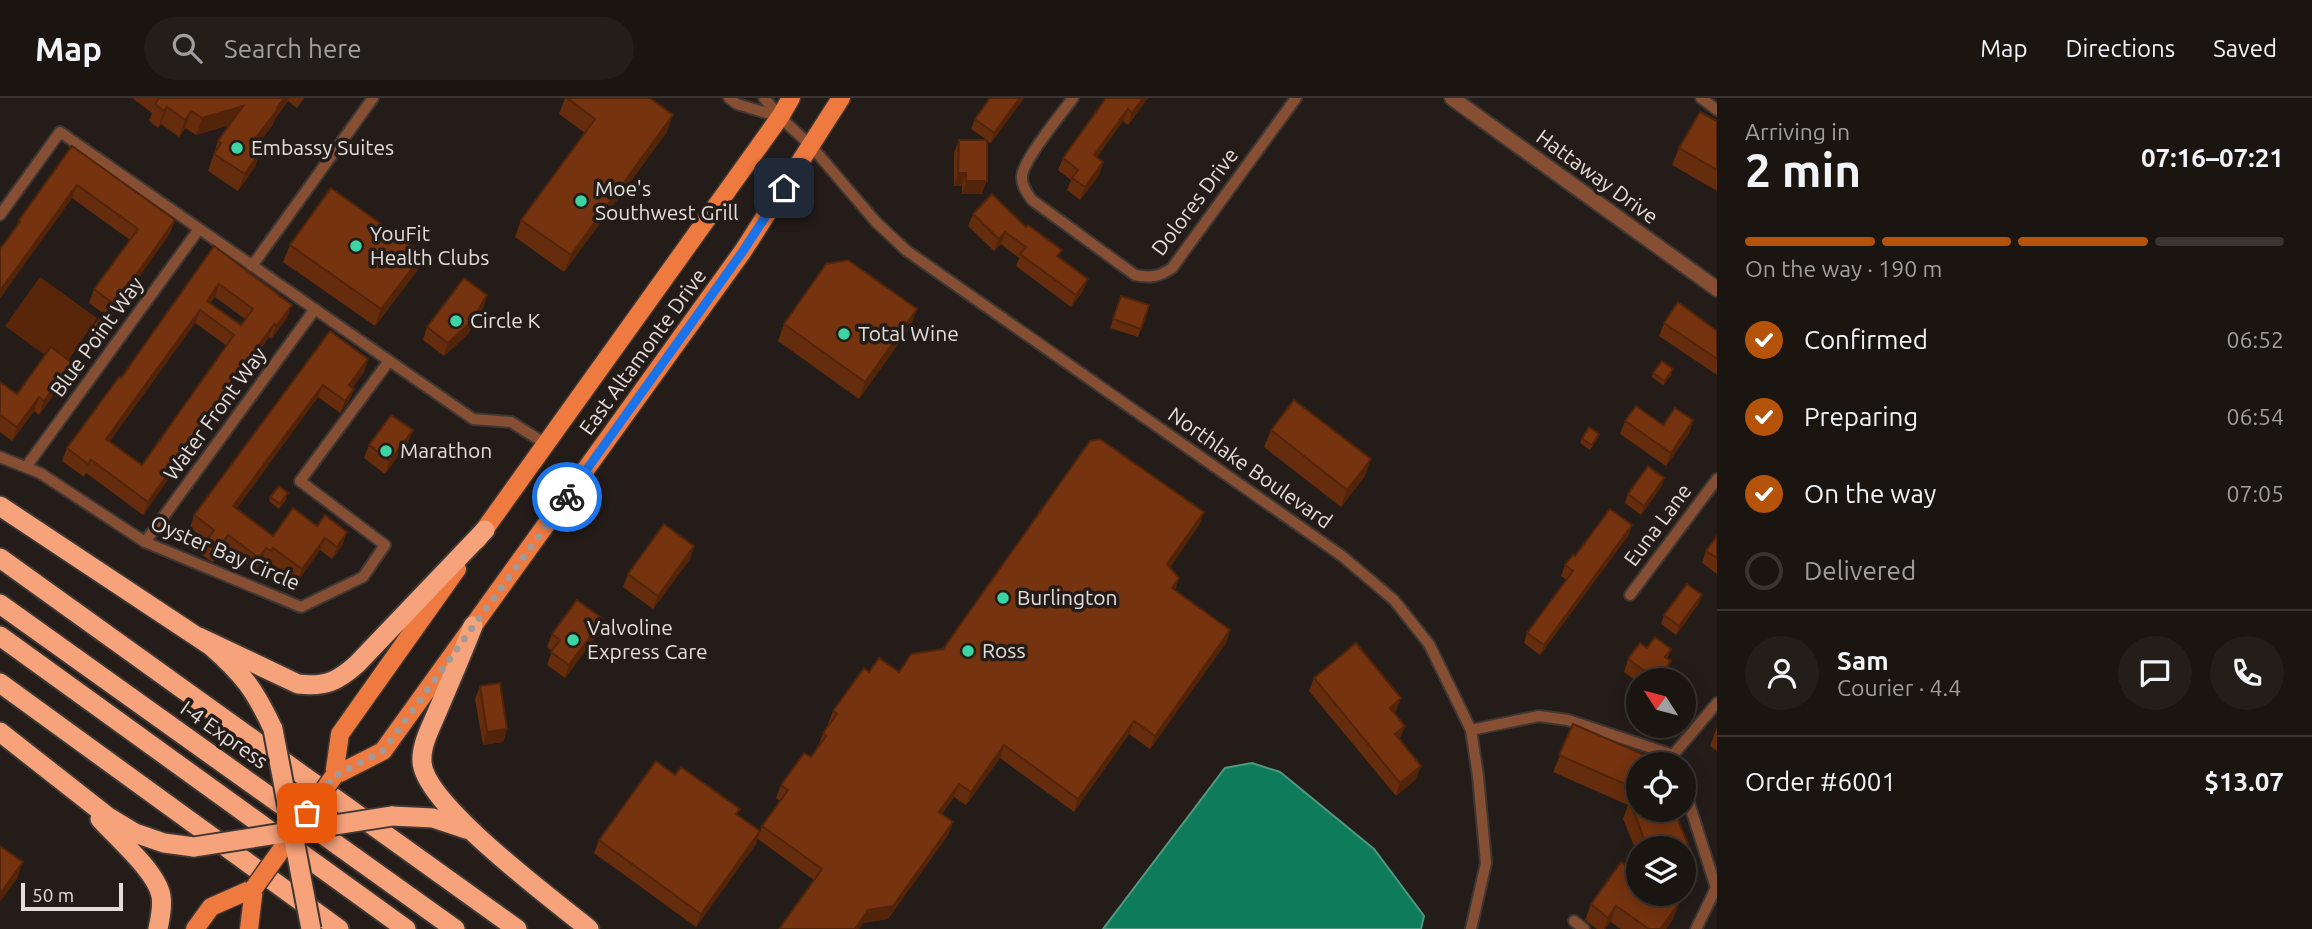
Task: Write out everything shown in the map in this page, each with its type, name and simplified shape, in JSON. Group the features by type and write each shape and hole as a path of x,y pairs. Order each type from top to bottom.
{"highway":[{"path":"0,506 199,636 298,684 315,686 346,674 357,664 485,530"},
{"path":"0,558 517,929"},
{"name":"I-4 Express","path":"0,604 455,929"},
{"path":"474,626 430,732 421,759 423,771 428,782 476,835 589,929"},
{"path":"0,636 406,929"},
{"path":"199,636 241,674 259,698 273,729 311,929"},
{"path":"0,683 339,929"},
{"path":"0,732 107,816 135,833 164,843 194,847 392,816 433,818 459,825 476,835"},
{"path":"76,792 153,878 162,897 158,929"}],"main road":[{"name":"East Altamonte Drive","path":"334,776 340,734 791,98"},
{"name":"East Altamonte Drive","path":"334,776 383,751 743,251 841,98"},
{"path":"249,929 254,888 334,776"},
{"path":"195,929 211,907 254,888"}],"street":[{"path":"252,266 373,98"},
{"path":"729,98 737,104 780,117"},
{"name":"Northlake Boulevard","path":"764,98 811,146 876,222 907,251 1342,556 1394,600 1429,644 1471,730 1486,863 1471,929"},
{"name":"Dolores Drive","path":"1073,98 1027,163 1022,176 1024,189 1032,200 1135,275 1148,277 1161,276 1172,268 1296,98"},
{"name":"Hattaway Drive","path":"1452,98 1717,289"},
{"path":"1701,98 1717,110"},
{"path":"0,215 60,132 473,419 511,422 546,444"},
{"name":"Blue Point Way","path":"26,467 199,229"},
{"name":"Water Front Way","path":"145,542 315,309"},
{"name":"Oyster Bay Circle","path":"0,457 40,472 145,542 301,607 363,577 385,545 300,481 389,360"},
{"name":"Euna Lane","path":"1630,595 1717,479"},
{"path":"1681,752 1717,704"},
{"path":"1471,730 1539,716 1567,720 1653,752"},
{"path":"1695,822 1716,888 1696,929"},
{"path":"1574,921 1584,929"}],"shaded area":[{"path":"40,277 97,318 63,368 5,326"},
{"path":"1252,763 1280,772 1374,849 1424,916 1421,929 1103,929 1225,768"}],"building":[{"path":"159,98 284,98 252,143 261,150 245,174 214,154 221,143 218,141 243,106 202,118 191,111 185,120 167,107 164,111 155,104"},
{"path":"567,98 650,98 673,115 571,255 521,220 595,119"},
{"path":"990,98 1020,98 994,133 975,119"},
{"path":"1106,98 1143,98 1132,113 1128,109 1094,155 1103,162 1085,187 1072,178 1078,170 1063,158"},
{"path":"1700,112 1717,121 1717,170 1679,148"},
{"path":"959,140 987,140 987,181 966,181 966,173 958,173"},
{"path":"72,146 175,220 115,305 94,289 138,229 77,185 0,291 0,249"},
{"path":"331,188 423,254 381,309 290,245"},
{"path":"992,194 1026,227 1028,225 1062,250 1057,256 1088,279 1076,295 1020,254 1026,247 1005,232 999,239 973,214"},
{"path":"214,246 292,305 276,326 274,324 148,502 91,460 88,464 67,448 119,377 121,378","holes":["219,284 253,309 241,325 207,301","200,310 234,335 142,465 106,439"]},
{"name":"Total Wine","path":"848,260 917,309 865,382 784,324 826,264"},
{"name":"Circle K","path":"464,278 487,295 472,321 448,343 427,327"},
{"path":"1121,296 1149,305 1141,329 1113,319"},
{"path":"1678,302 1717,331 1717,359 1664,323"},
{"path":"99,319 112,328 103,340 90,331"},
{"path":"330,331 368,359 349,385 354,389 345,401 323,385 233,506 273,536 293,508 317,526 325,515 347,532 337,547 325,538 302,569 273,548 271,551 266,548 259,558 228,535 217,549 213,547 206,542 214,530 194,515"},
{"path":"51,347 72,363 44,401 39,397 17,427 0,415 0,382 17,394"},
{"path":"1662,361 1673,369 1665,381 1653,373"},
{"path":"1294,400 1371,459 1347,490 1271,430"},
{"path":"1636,406 1663,425 1675,408 1693,420 1671,453 1625,421"},
{"path":"391,415 413,430 390,461 369,445"},
{"path":"1589,427 1599,434 1592,445 1582,439"},
{"path":"1100,439 1204,512 1167,564 1179,578 1172,588 1230,630 1155,736 1134,721 1078,799 1004,745 971,792 959,784 939,812 953,822 893,906 868,910 855,929 779,929 822,869 762,826 788,790 781,785 804,753 811,757 826,736 823,733 837,714 833,711 864,668 869,672 879,658 899,672 911,654 943,649 1090,441"},
{"path":"1648,466 1664,478 1644,506 1628,494"},
{"path":"279,486 288,493 280,504 270,497"},
{"path":"1610,509 1632,525 1544,645 1527,633 1573,571 1565,565 1575,556"},
{"path":"664,524 694,546 658,596 628,574"},
{"path":"1717,536 1717,558 1706,551"},
{"path":"1687,584 1702,595 1679,626 1664,615"},
{"name":"Valvoline Express Care","path":"577,600 603,619 569,665 551,652 560,640 552,634"},
{"path":"1655,637 1671,649 1665,657 1671,661 1666,668 1640,668 1628,659 1640,643 1647,648"},
{"path":"1356,643 1401,698 1390,708 1405,726 1395,734 1421,766 1400,783 1314,678"},
{"path":"500,683 507,729 487,732 480,686"},
{"path":"1573,724 1637,752 1626,752 1626,785 1559,755"},
{"path":"656,761 675,775 681,767 740,809 736,814 760,831 701,914 599,840"},
{"path":"1638,822 1679,822 1685,836 1643,836"},
{"path":"0,846 23,862 0,894"},
{"path":"1621,862 1626,866 1626,906 1677,906 1660,929 1649,929 1616,906 1608,918 1591,904"}],"way so far":[{"path":"307,813 334,776 383,751 567,497"}],"place":[{"name":"Embassy Suites","path":"237,148"},
{"name":"Moe's Southwest Grill","path":"581,201"},
{"name":"YouFit Health Clubs","path":"356,246"},
{"name":"Circle K","path":"456,321"},
{"name":"Total Wine","path":"844,334"},
{"name":"Marathon","path":"386,451"},
{"name":"Burlington","path":"1003,598"},
{"name":"Valvoline Express Care","path":"573,640"},
{"name":"Ross","path":"968,651"}],"route":[{"path":"567,497 743,251 784,188"}]}
